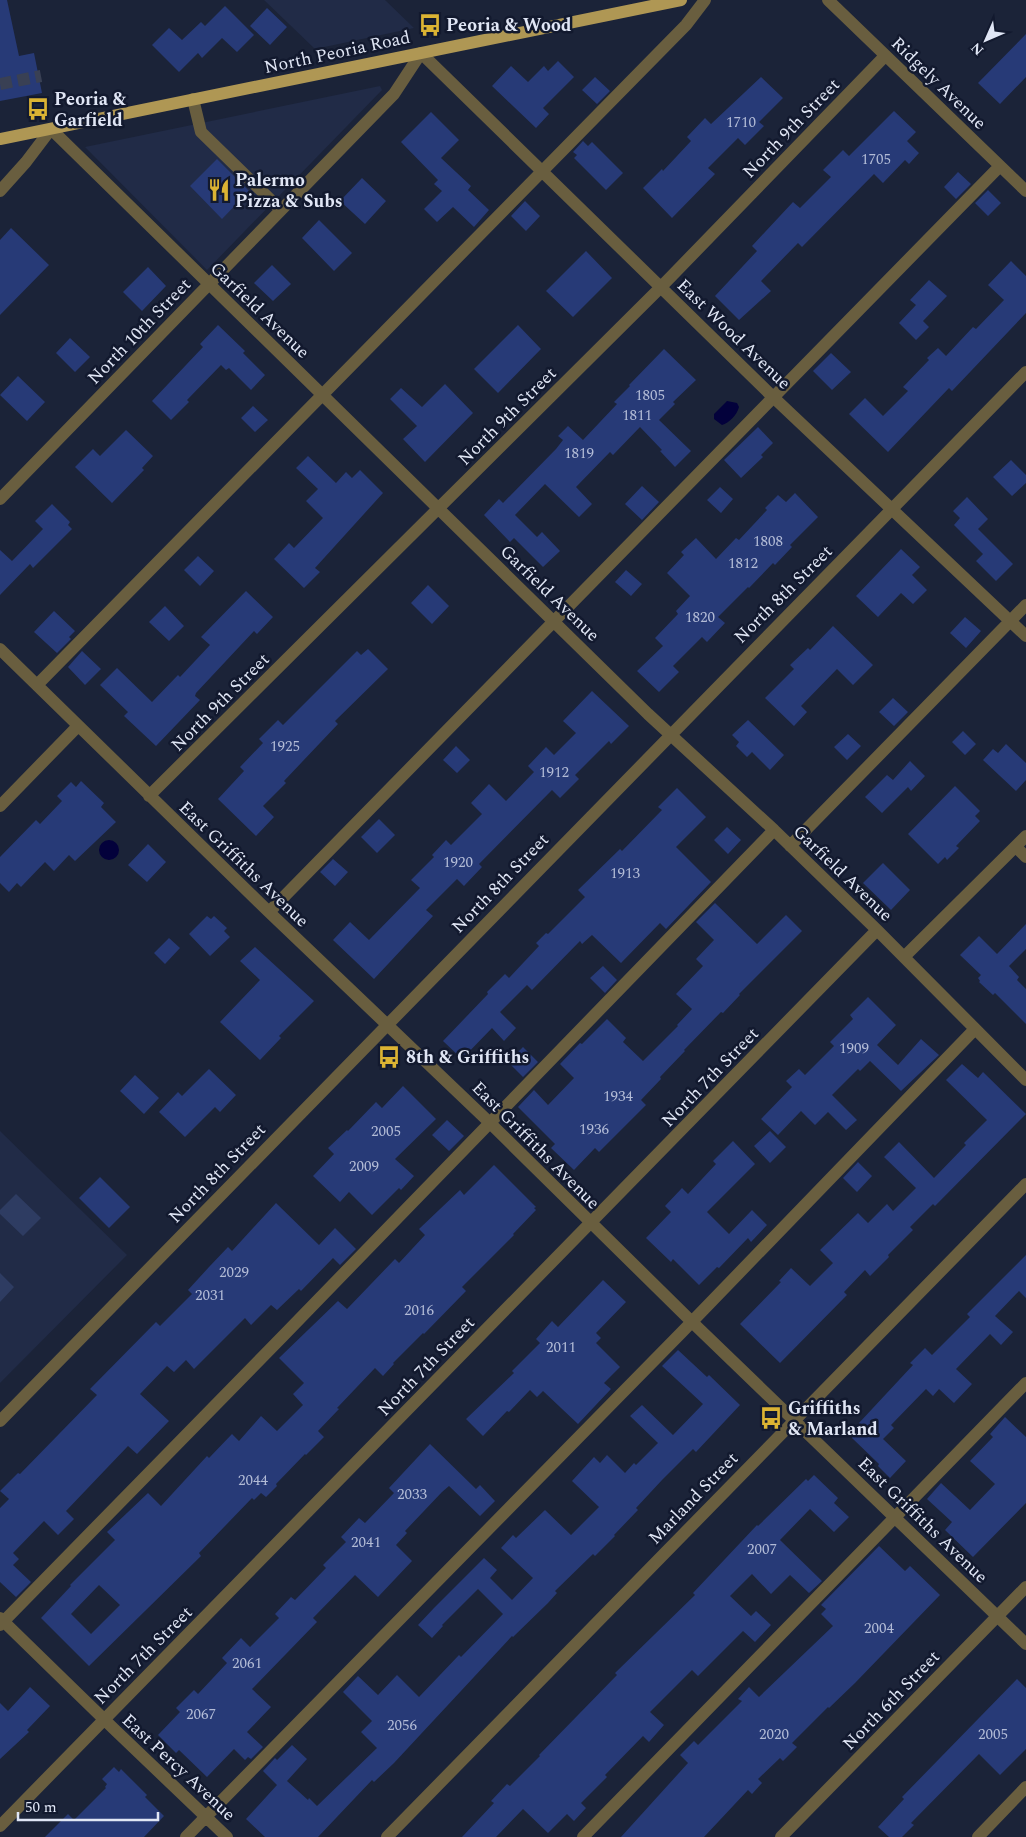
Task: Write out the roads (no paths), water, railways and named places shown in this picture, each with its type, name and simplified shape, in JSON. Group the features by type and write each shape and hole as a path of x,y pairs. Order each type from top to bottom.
{"main road":[{"name":"North Peoria Road","path":"0,139 681,0"}],"street":[{"path":"37,685 686,25 705,0"},
{"name":"Ridgely Avenue","path":"828,0 1026,191"},
{"name":"East Wood Avenue","path":"422,53 773,397 1026,636"},
{"name":"North 10th Street","path":"0,499 394,94 422,53"},
{"name":"North 9th Street","path":"149,796 660,287 885,56"},
{"path":"193,100 201,132 281,210"},
{"path":"0,191 26,162 51,129"},
{"name":"Garfield Avenue","path":"51,129 553,621 877,930 1026,1080"},
{"path":"269,912 1000,166"},
{"name":"North 8th Street","path":"0,1421 1026,372"},
{"path":"790,846 1026,605"},
{"name":"East Griffiths Avenue","path":"0,649 149,796 489,1122 692,1322 1026,1644"},
{"path":"0,806 78,726"},
{"path":"1,1621 283,1336 774,830"},
{"path":"904,957 1026,836"},
{"path":"1016,847 1026,856"},
{"name":"North 7th Street","path":"0,1826 877,930"},
{"path":"186,1837 692,1322 975,1029"},
{"name":"Marland Street","path":"386,1837 1026,1184"},
{"path":"583,1837 1026,1383"},
{"name":"North 6th Street","path":"782,1837 1026,1588"},
{"name":"East Percy Avenue","path":"1,1621 227,1837"},
{"path":"978,1837 1026,1787"}],"tunnel":[{"path":"0,84 41,76"}],"place":[{"name":"Peoria & Wood","path":"430,25"},
{"name":"Peoria & Garfield","path":"38,109"},
{"name":"Palermo Pizza & Subs","path":"219,190"},
{"name":"8th & Griffiths","path":"389,1057"},
{"name":"Griffiths & Marland","path":"771,1418"}]}
